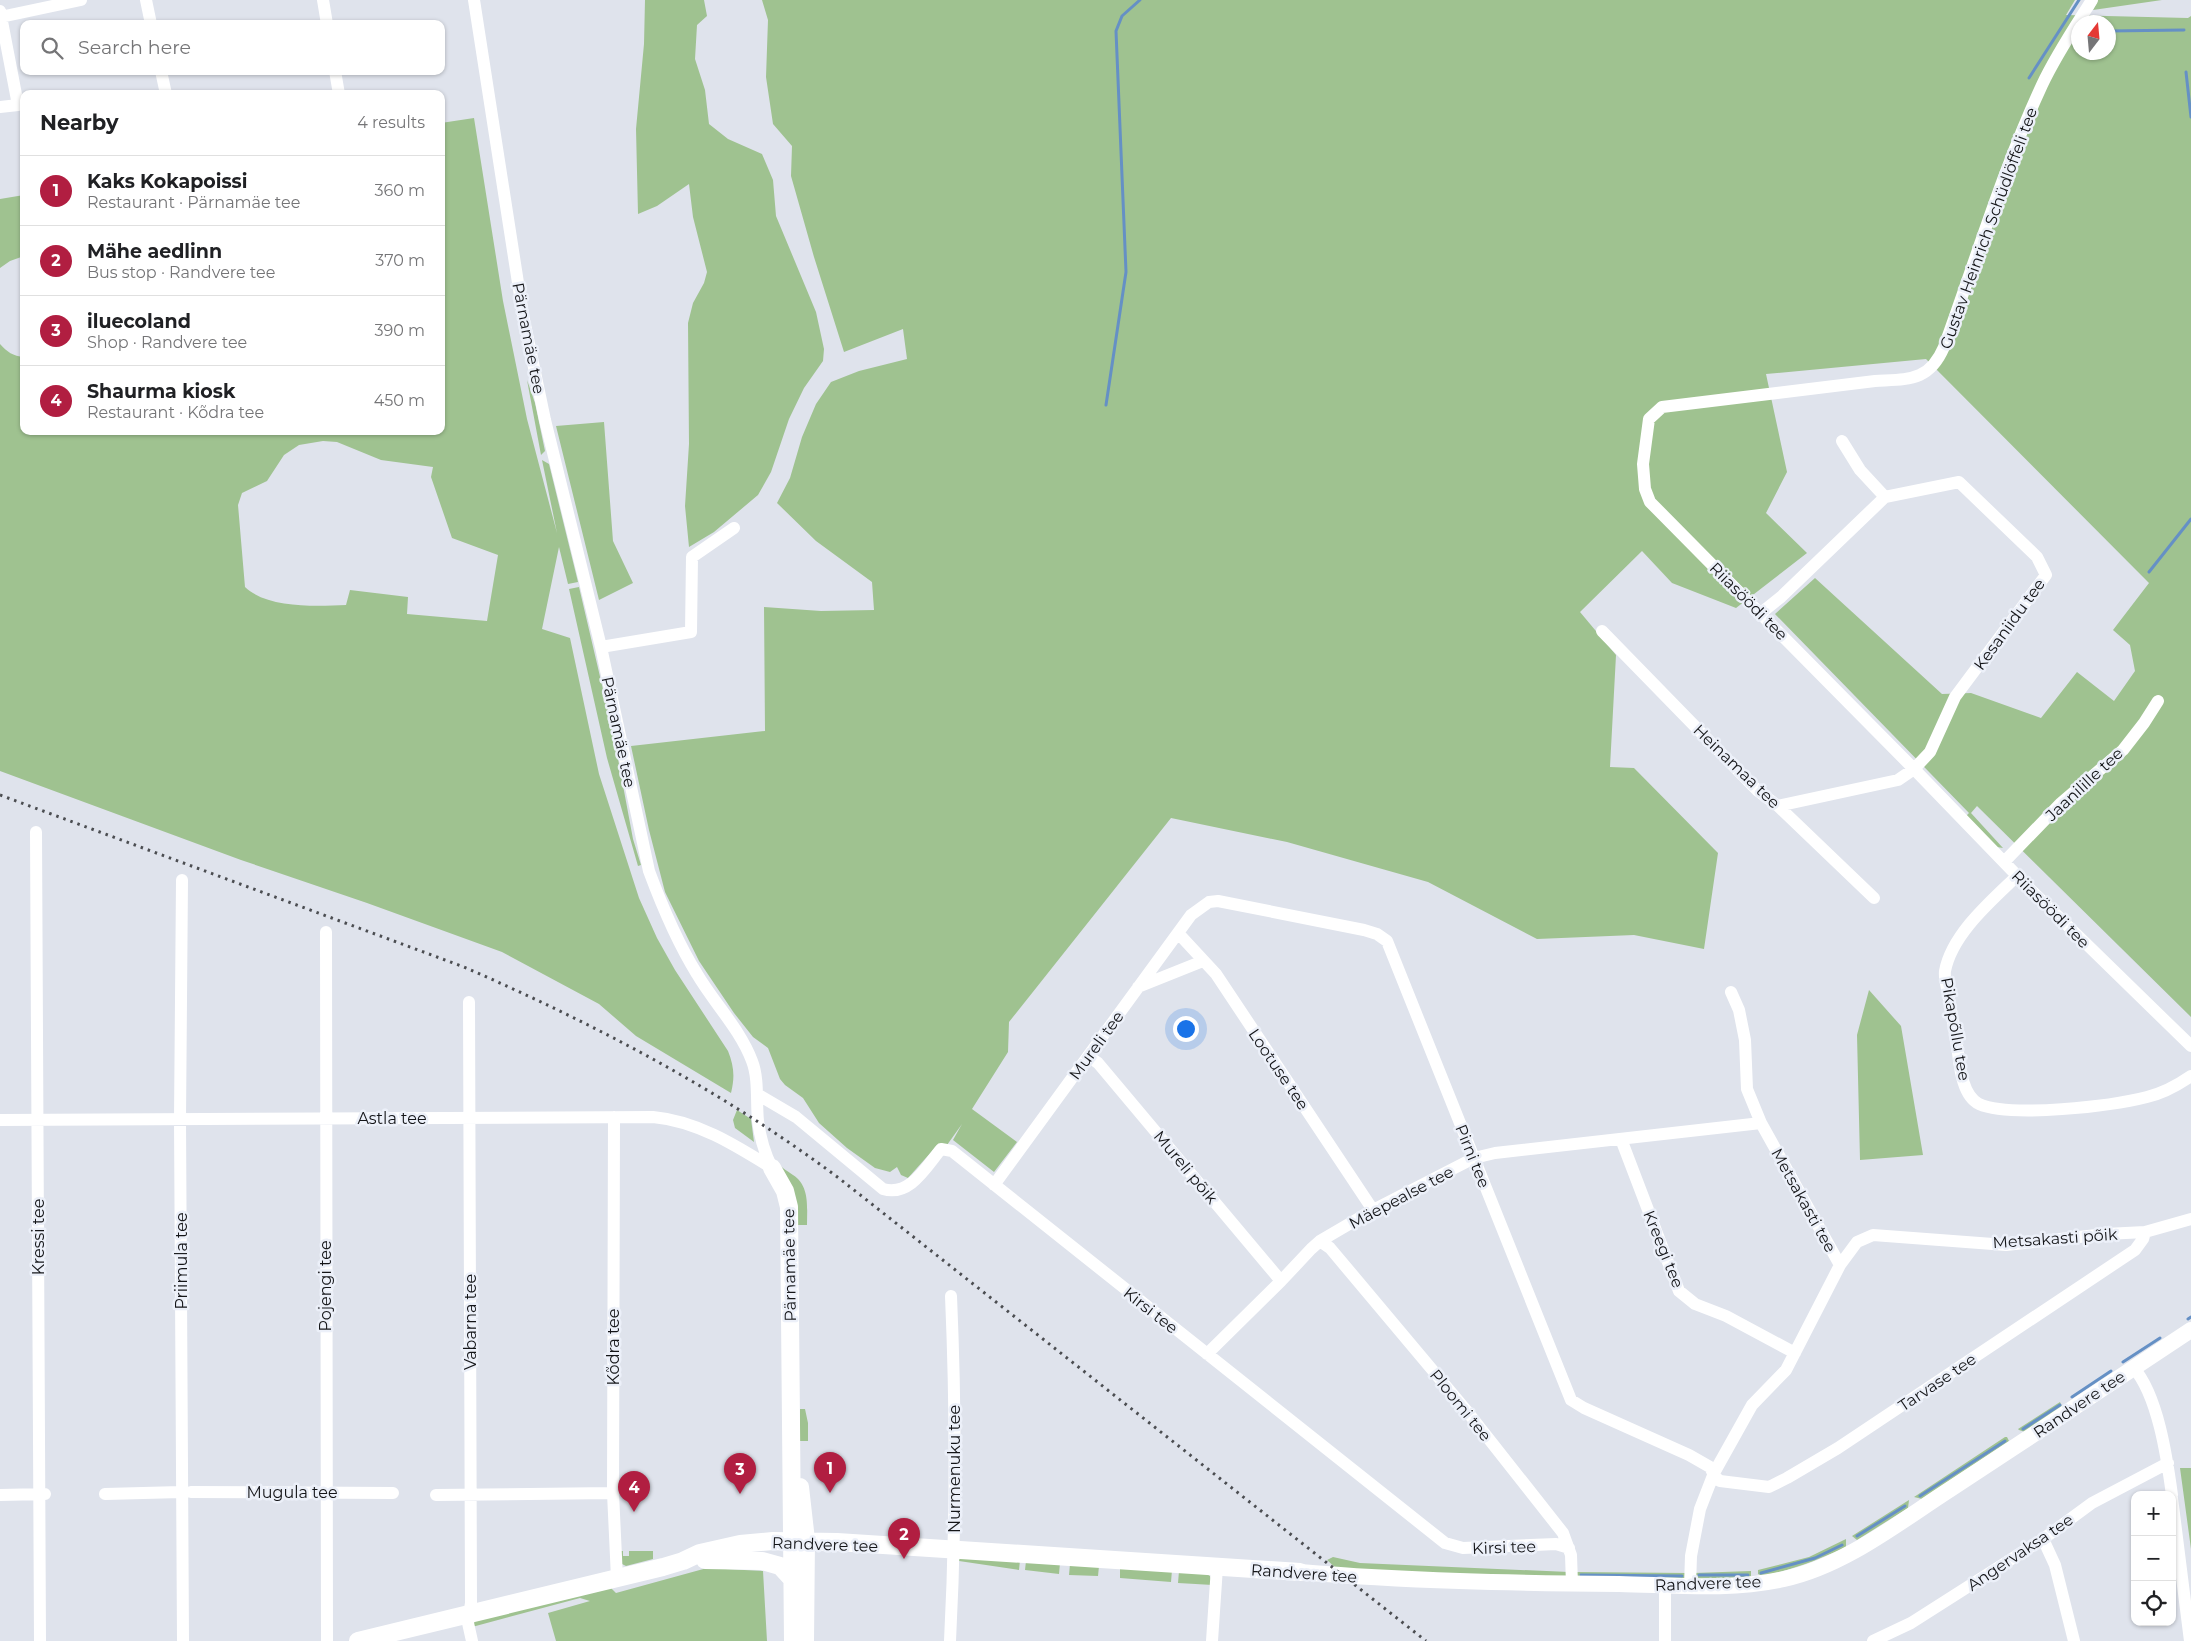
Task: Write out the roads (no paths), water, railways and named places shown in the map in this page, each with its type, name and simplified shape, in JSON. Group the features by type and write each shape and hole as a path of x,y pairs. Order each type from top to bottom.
{"main road":[{"name":"Pärnamäe tee","path":"772,1168 785,1191 789,1207 792,1442 796,1457 798,1540 804,1641"},
{"name":"Pärnamäe tee","path":"792,1641 791,1578 798,1540"},
{"name":"Randvere tee","path":"358,1641 617,1578 683,1561 700,1553 740,1544 798,1540 1300,1572"},
{"path":"683,1561 735,1559 762,1561 775,1564 791,1578"}],"street":[{"path":"0,107 18,105 1,14 81,0"},
{"path":"146,0 150,20"},
{"path":"322,0 326,20"},
{"name":"Pärnamäe tee","path":"474,0 523,315 545,420 601,647 649,871 661,903 697,974 740,1038 752,1061 757,1094 758,1122 766,1156 772,1168"},
{"name":"Gustav Heinrich Schüdlöffeli tee","path":"1656,410 1672,404 1909,379 1922,374 1934,365 1944,347 1986,227 2032,106 2051,68 2092,0"},
{"path":"162,75 165,90"},
{"path":"336,75 339,90"},
{"name":"Riiasöödi tee","path":"1656,410 1649,419 1647,427 1643,478 1647,496 1656,508 2017,876 2191,1046"},
{"path":"1760,613 1781,597 1885,497 1860,470 1842,441"},
{"name":"Kesaniidu tee","path":"1885,497 1959,482 2036,557 2046,575 1955,697 1930,752 1914,769"},
{"path":"601,647 691,632 692,557 734,528"},
{"name":"Heinamaa tee","path":"1602,631 1758,791 1778,806 1874,898"},
{"name":"Jaanilille tee","path":"2004,862 2061,803 2123,750 2158,701"},
{"path":"1778,806 1898,780 1914,769"},
{"name":"Kressi tee","path":"36,832 42,1494 40,1641"},
{"name":"Pikapõllu tee","path":"2017,876 1976,916 1963,932 1945,972 1959,1061 1968,1094 1978,1104 1994,1107 2021,1110 2072,1109 2149,1097 2175,1087 2191,1076"},
{"name":"Priimula tee","path":"182,880 180,1120 186,1492 183,1641"},
{"name":"Pirni tee","path":"1201,906 1209,902 1218,901 1364,930 1378,934 1387,941 1571,1400 1584,1408 1689,1455 1710,1467 1714,1473"},
{"name":"Mureli tee","path":"994,1185 1178,933 1201,906"},
{"name":"Pojengi tee","path":"326,932 324,1119 327,1641"},
{"name":"Lootuse tee","path":"1178,933 1216,974 1373,1210"},
{"path":"1138,987 1204,961"},
{"name":"Metsakasti tee","path":"1690,1586 1691,1556 1700,1509 1714,1473 1752,1405 1786,1370 1840,1265 1761,1123 1747,1089 1745,1040 1739,1010 1731,992"},
{"name":"Vabarna tee","path":"469,1002 471,1494 470,1614 468,1623 472,1641"},
{"name":"Mureli põik","path":"1088,1056 1098,1063 1281,1281"},
{"name":"Kirsi tee","path":"757,1094 796,1117 883,1189 894,1192 909,1186 942,1149 955,1153 1445,1543 1463,1548 1556,1544 1569,1548"},
{"name":"Kõdra tee","path":"614,1117 613,1493 617,1578"},
{"name":"Astla tee","path":"0,1120 653,1117 682,1121 713,1134 772,1168"},
{"name":"Mäepealse tee","path":"1207,1354 1320,1241 1373,1210 1474,1158 1495,1153 1761,1123"},
{"name":"Kreegi tee","path":"1622,1139 1679,1291 1695,1304 1726,1316 1795,1353"},
{"name":"Metsakasti põik","path":"1840,1265 1857,1242 1873,1235 2006,1245 2106,1234 2145,1232 2191,1219"},
{"name":"Tarvase tee","path":"1714,1473 1715,1477 1720,1481 1753,1486 1769,1486 1787,1478 1846,1442 2135,1250 2143,1239 2145,1232"},
{"name":"Ploomi tee","path":"1320,1241 1330,1248 1466,1410 1563,1533 1569,1548 1572,1564 1572,1584"},
{"name":"Nurmenuku tee","path":"950,1641 954,1550 954,1356 951,1296"},
{"name":"Randvere tee","path":"1300,1572 1378,1577 1572,1584 1690,1586 1738,1585 1785,1579 1823,1566 1848,1554 2021,1443 2191,1330"},
{"path":"2134,1367 2146,1387 2165,1444 2171,1491"},
{"name":"Angervaksa tee","path":"1873,1641 1911,1623 2043,1539 2092,1503 2168,1463"},
{"name":"Mugula tee","path":"104,1494 186,1492 393,1493"},
{"path":"436,1495 613,1493"},
{"path":"0,1495 42,1494"},
{"path":"2176,1527 2190,1641"},
{"path":"2043,1539 2055,1565 2074,1641"},
{"path":"1212,1641 1217,1567"},
{"path":"1665,1585 1665,1641"}],"waterway":[{"path":"1106,405 1126,272 1116,31 1122,16 1140,0"},
{"path":"2029,78 2079,0"},
{"path":"2116,31 2184,30"},
{"path":"2186,72 2191,117"},
{"path":"2149,572 2191,519"},
{"path":"2123,1362 2160,1338"},
{"path":"2072,1397 2111,1371"},
{"path":"2023,1429 2060,1405"},
{"path":"1920,1496 2005,1441"},
{"path":"1857,1536 1905,1506"},
{"path":"1761,1573 1815,1558 1842,1545"},
{"path":"1581,1575 1682,1576"},
{"path":"1699,1575 1748,1575"}],"railway":[{"path":"0,795 464,967 563,1012 705,1089 751,1117 840,1179 1426,1641"}],"place":[{"name":"Kaks Kokapoissi","path":"830,1493"},
{"name":"iluecoland","path":"740,1494"},
{"name":"Shaurma kiosk","path":"634,1512"},
{"name":"Mähe aedlinn","path":"904,1559"}]}
